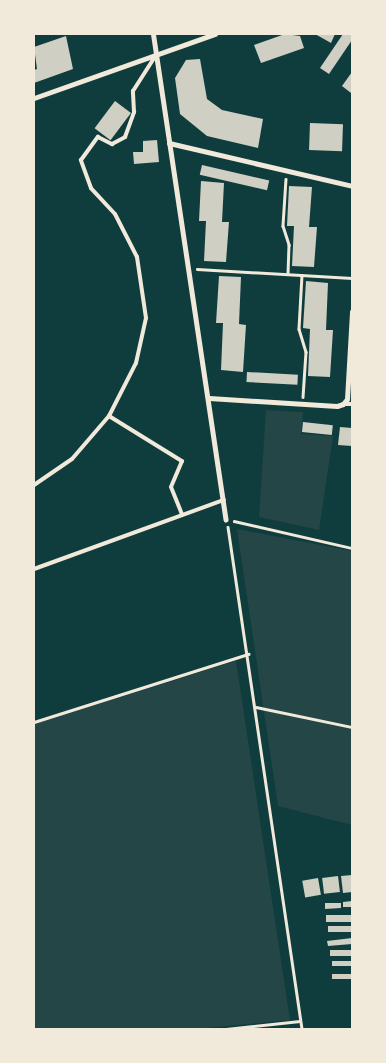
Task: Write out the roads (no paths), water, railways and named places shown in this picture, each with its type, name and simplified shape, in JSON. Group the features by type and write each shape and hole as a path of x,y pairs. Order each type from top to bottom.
{"street":[{"path":"153,34 226,520"},
{"path":"34,98 215,34"},
{"path":"169,143 352,186"},
{"path":"209,398 303,404 343,404 346,399 352,311"}],"lane":[{"path":"34,485 72,459 109,416 136,364 146,318 137,257 116,214 91,188 81,160 98,137 112,144 125,137 134,112 132,91 156,55"},
{"path":"343,404 352,404"},
{"path":"109,416 182,461 171,488 182,514"},
{"path":"34,569 224,500"}]}
